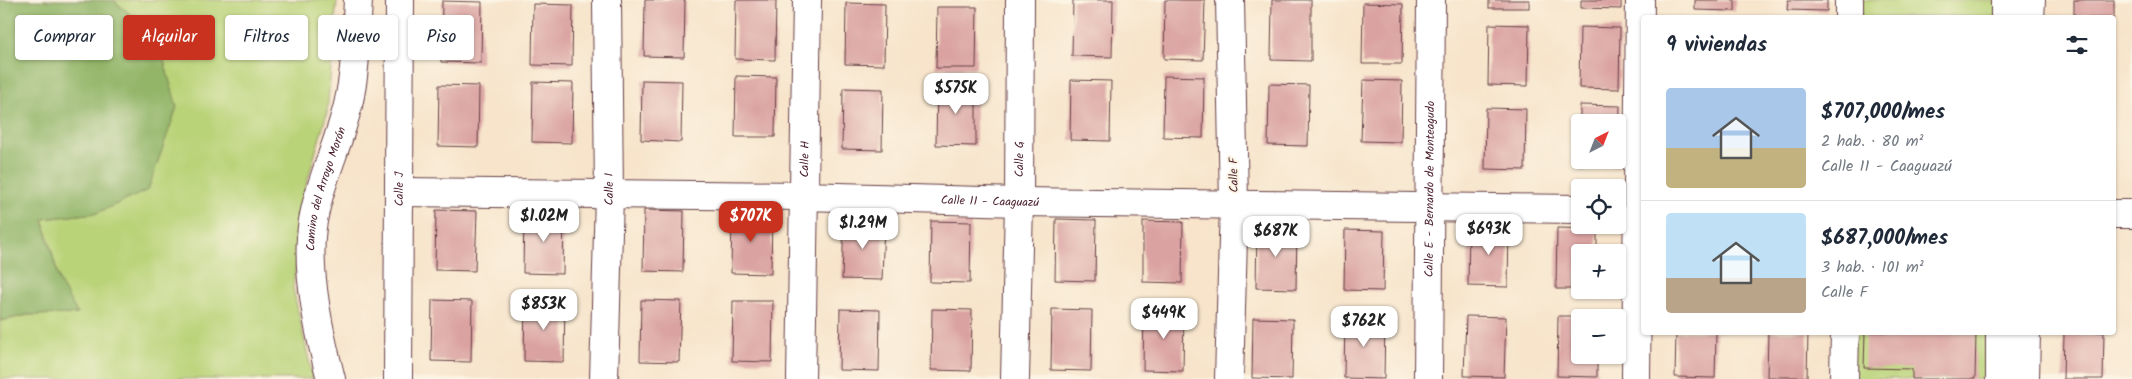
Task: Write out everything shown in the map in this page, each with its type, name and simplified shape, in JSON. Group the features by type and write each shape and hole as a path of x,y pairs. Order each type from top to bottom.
{"street":[{"name":"Camino del Arroyo Morón","path":"330,379 311,272 311,236 316,209 348,107 354,77 358,0"},
{"name":"Calle J","path":"398,379 400,0"},
{"name":"Calle I","path":"604,379 609,195 607,0"},
{"name":"Calle H","path":"801,379 807,0"},
{"name":"Calle G","path":"1015,379 1019,202 1020,0"},
{"name":"Calle F","path":"1230,0 1234,204 1230,379"},
{"name":"Calle E - Bernardo de Monteagudo","path":"1428,379 1431,0"},
{"path":"1636,379 1634,210 1640,0"},
{"path":"1849,0 1849,15"},
{"path":"2004,15 2005,0"},
{"path":"2030,15 2031,0"},
{"name":"Calle 11 - Caaguazú","path":"400,192 803,196 1019,202 1571,209"},
{"path":"2116,214 2132,214"},
{"path":"1844,379 1845,335"},
{"path":"2000,335 2000,379"},
{"path":"2025,379 2026,335"}],"green space":[{"path":"0,0 113,0 131,15 123,15 123,60 164,60 177,107 148,190 97,213 43,219 60,283 78,314 28,315 0,321"},
{"path":"113,0 337,0 336,15 318,15 318,60 332,60 327,113 305,189 293,288 313,379 0,379 0,321 28,315 77,314 60,283 43,219 97,213 149,60 215,60 215,15 131,15"},
{"path":"1849,0 2005,0 2005,15 1849,15"},
{"path":"1845,335 2000,335 2000,379 1844,379"}],"building":[{"path":"645,0 685,0 684,57 644,56"},
{"path":"736,0 776,0 775,60 735,59"},
{"path":"1073,0 1113,0 1112,57 1072,56"},
{"path":"1165,0 1205,0 1203,60 1164,59"},
{"path":"1272,0 1311,0 1311,61 1271,60"},
{"path":"1489,0 1529,0 1529,8 1489,8"},
{"path":"1581,0 1621,0 1621,9 1581,8"},
{"path":"1695,0 1735,0 1735,11 1695,10"},
{"path":"1788,0 1827,0 1827,11 1787,10"},
{"path":"2074,0 2114,0 2114,15 2074,15"},
{"path":"442,1 482,2 481,63 441,62 441,60 474,60 474,15 442,15"},
{"path":"846,3 885,4 884,65 845,64"},
{"path":"1363,3 1403,4 1402,64 1362,64"},
{"path":"533,4 573,5 572,66 532,65"},
{"path":"937,7 977,7 976,68 936,68"},
{"path":"1489,24 1529,25 1528,86 1488,85"},
{"path":"1580,27 1620,28 1619,89 1579,88"},
{"path":"736,76 776,77 775,137 735,137"},
{"path":"1164,76 1204,77 1203,138 1163,137"},
{"path":"642,80 682,81 681,142 641,140"},
{"path":"1071,80 1111,81 1110,141 1070,140"},
{"path":"1363,80 1402,81 1401,142 1361,141"},
{"path":"533,82 573,83 572,143 532,142"},
{"path":"1269,84 1309,85 1308,146 1268,145"},
{"path":"439,85 479,86 478,147 438,146"},
{"path":"937,85 976,85 976,146 936,145"},
{"path":"843,88 883,89 882,150 842,149"},
{"path":"1580,105 1620,106 1620,114 1580,114"},
{"path":"1486,108 1526,109 1525,170 1485,169"},
{"path":"436,210 477,211 475,271 435,270"},
{"path":"644,210 684,211 683,272 643,271"},
{"path":"524,212 564,213 563,274 523,273"},
{"path":"732,213 772,214 771,274 731,273"},
{"path":"844,219 884,220 882,280 842,279"},
{"path":"1056,219 1096,220 1095,281 1055,280"},
{"path":"931,221 971,222 970,283 930,282"},
{"path":"1143,221 1183,222 1182,283 1143,282"},
{"path":"1469,225 1509,226 1508,287 1468,286"},
{"path":"1257,227 1297,228 1296,289 1256,288"},
{"path":"1557,228 1571,228 1571,234 1597,234 1597,244 1571,244 1571,289 1556,289"},
{"path":"1345,230 1384,231 1383,291 1344,290"},
{"path":"432,300 472,301 471,362 431,361"},
{"path":"525,300 565,301 564,362 524,361"},
{"path":"641,300 681,301 679,362 640,361"},
{"path":"733,301 773,301 772,362 732,361"},
{"path":"840,309 880,310 879,371 839,370"},
{"path":"932,309 972,310 971,371 931,370"},
{"path":"1052,309 1092,310 1091,371 1051,370"},
{"path":"1144,309 1184,310 1183,371 1143,370"},
{"path":"1466,316 1506,317 1504,377 1464,376"},
{"path":"1558,316 1571,316 1571,364 1597,364 1597,377 1557,376"},
{"path":"1253,318 1293,319 1292,379 1252,378"},
{"path":"1345,318 1385,319 1384,379 1344,378"},
{"path":"1676,335 1716,335 1715,378 1675,377"},
{"path":"1768,335 1808,335 1807,377 1767,377"},
{"path":"1865,335 1976,335 1975,379 1912,379 1912,369 1864,368"},
{"path":"2064,335 2104,335 2103,379 2063,379"}]}
